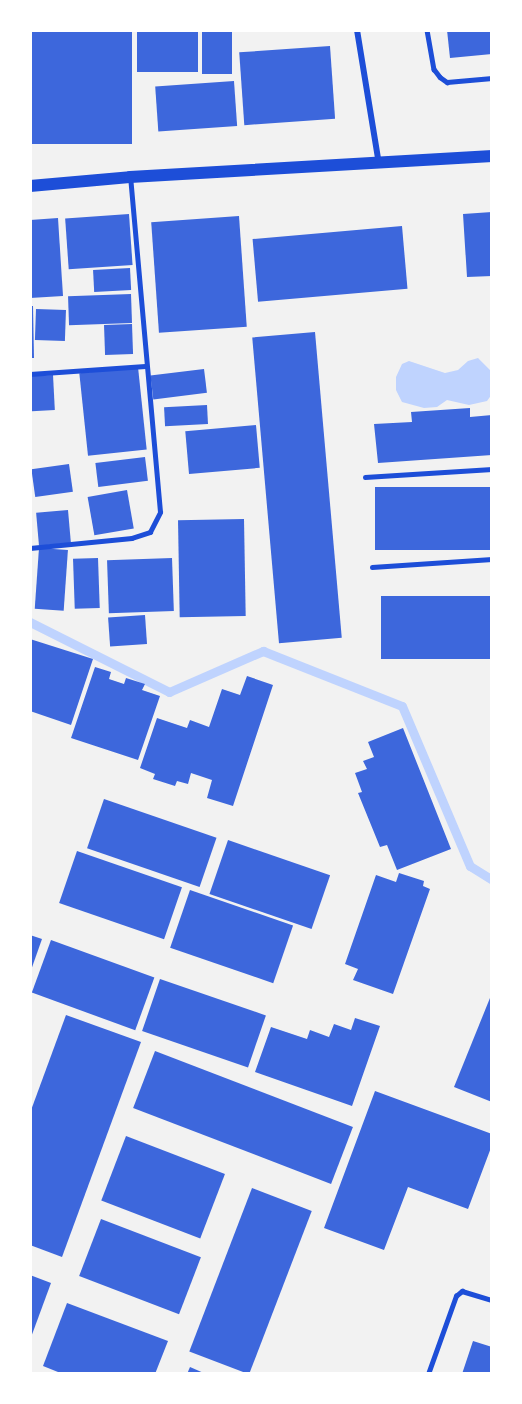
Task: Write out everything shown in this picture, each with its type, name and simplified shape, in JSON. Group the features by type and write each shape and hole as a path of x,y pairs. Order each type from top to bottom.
{"main road":[{"path":"30,186 130,177 492,156"}],"street":[{"path":"357,30 379,164"}],"lane":[{"path":"427,30 434,69 440,77 447,82 492,78"},
{"path":"30,548 132,538 150,532 160,512 145,366 130,177"},
{"path":"30,375 145,366"},
{"path":"365,477 492,469"},
{"path":"372,567 492,559"},
{"path":"428,1374 456,1296 462,1291 492,1300"}],"water":[{"path":"478,358 492,372 492,394 487,401 469,405 447,400 437,407 424,408 402,402 396,390 396,377 402,364 409,361 445,373 458,370 468,361"}],"building":[{"path":"31,30 132,30 132,144 31,144"},
{"path":"137,30 198,30 198,72 137,72"},
{"path":"202,30 232,30 232,74 202,74"},
{"path":"447,30 492,30 492,54 450,58"},
{"path":"330,46 335,119 244,125 239,52"},
{"path":"30,80 32,80 35,127 30,127"},
{"path":"234,81 237,126 158,131 155,87"},
{"path":"492,212 492,276 467,277 463,214"},
{"path":"129,214 133,265 69,269 65,218"},
{"path":"239,216 247,327 159,333 151,222"},
{"path":"58,218 63,296 30,298 30,220"},
{"path":"402,226 407,289 258,302 253,239"},
{"path":"130,268 131,290 94,292 93,270"},
{"path":"131,294 132,323 69,325 68,296"},
{"path":"30,306 33,306 34,358 30,358"},
{"path":"36,309 66,310 65,341 35,340"},
{"path":"132,324 133,354 105,355 104,325"},
{"path":"315,332 342,638 279,643 252,337"},
{"path":"138,367 147,450 88,456 79,373"},
{"path":"204,369 207,393 153,399 150,376"},
{"path":"53,375 55,410 32,411 30,376"},
{"path":"207,405 208,424 165,426 164,407"},
{"path":"470,408 470,417 492,415 492,455 378,463 374,424 412,422 411,412"},
{"path":"256,425 260,468 189,474 185,431"},
{"path":"145,457 148,481 98,487 95,463"},
{"path":"69,464 73,492 35,497 31,469"},
{"path":"375,487 492,487 492,550 375,550"},
{"path":"127,490 134,528 94,535 88,497"},
{"path":"68,510 71,543 39,546 36,513"},
{"path":"244,519 246,616 180,617 178,520"},
{"path":"39,548 68,550 64,611 35,609"},
{"path":"98,558 100,608 75,609 73,559"},
{"path":"172,558 174,611 109,613 107,560"},
{"path":"381,596 492,596 492,659 381,659"},
{"path":"145,615 147,644 110,647 108,618"},
{"path":"30,639 93,659 71,725 30,711"},
{"path":"95,667 111,672 109,679 124,684 126,678 145,684 142,690 160,696 138,760 71,738"},
{"path":"247,676 273,685 233,806 207,798 212,780 191,773 188,784 177,781 175,786 153,779 155,774 140,768 157,718 187,728 190,720 209,727 222,689 240,695"},
{"path":"403,728 451,849 397,870 387,845 380,847 358,793 362,792 355,773 367,769 363,761 374,757 368,742"},
{"path":"104,799 217,838 200,887 87,848"},
{"path":"228,840 330,875 312,929 209,894"},
{"path":"77,851 182,887 164,939 59,903"},
{"path":"399,873 424,881 423,886 430,889 393,994 353,980 358,969 345,964 376,875 396,882"},
{"path":"190,890 293,925 273,983 170,948"},
{"path":"30,935 42,939 30,973"},
{"path":"51,940 154,978 135,1030 32,993"},
{"path":"160,979 266,1015 248,1067 142,1031"},
{"path":"492,993 492,1102 454,1087"},
{"path":"66,1015 141,1042 62,1257 30,1245 30,1113"},
{"path":"355,1018 380,1026 352,1106 255,1072 271,1027 307,1039 310,1030 329,1037 334,1024 351,1030"},
{"path":"155,1051 353,1127 331,1184 133,1108"},
{"path":"375,1091 492,1134 492,1145 468,1209 408,1187 384,1250 324,1228"},
{"path":"126,1136 225,1174 200,1238 101,1200"},
{"path":"252,1188 312,1211 249,1374 189,1351"},
{"path":"101,1219 201,1257 179,1314 79,1276"},
{"path":"30,1275 51,1283 30,1340"},
{"path":"67,1303 168,1341 155,1374 63,1374 43,1366"},
{"path":"473,1341 492,1347 492,1374 462,1374"},
{"path":"190,1367 206,1374 187,1374"}],"waterway":[{"path":"30,622 169,692 263,651 402,706 470,866 492,880"}]}
